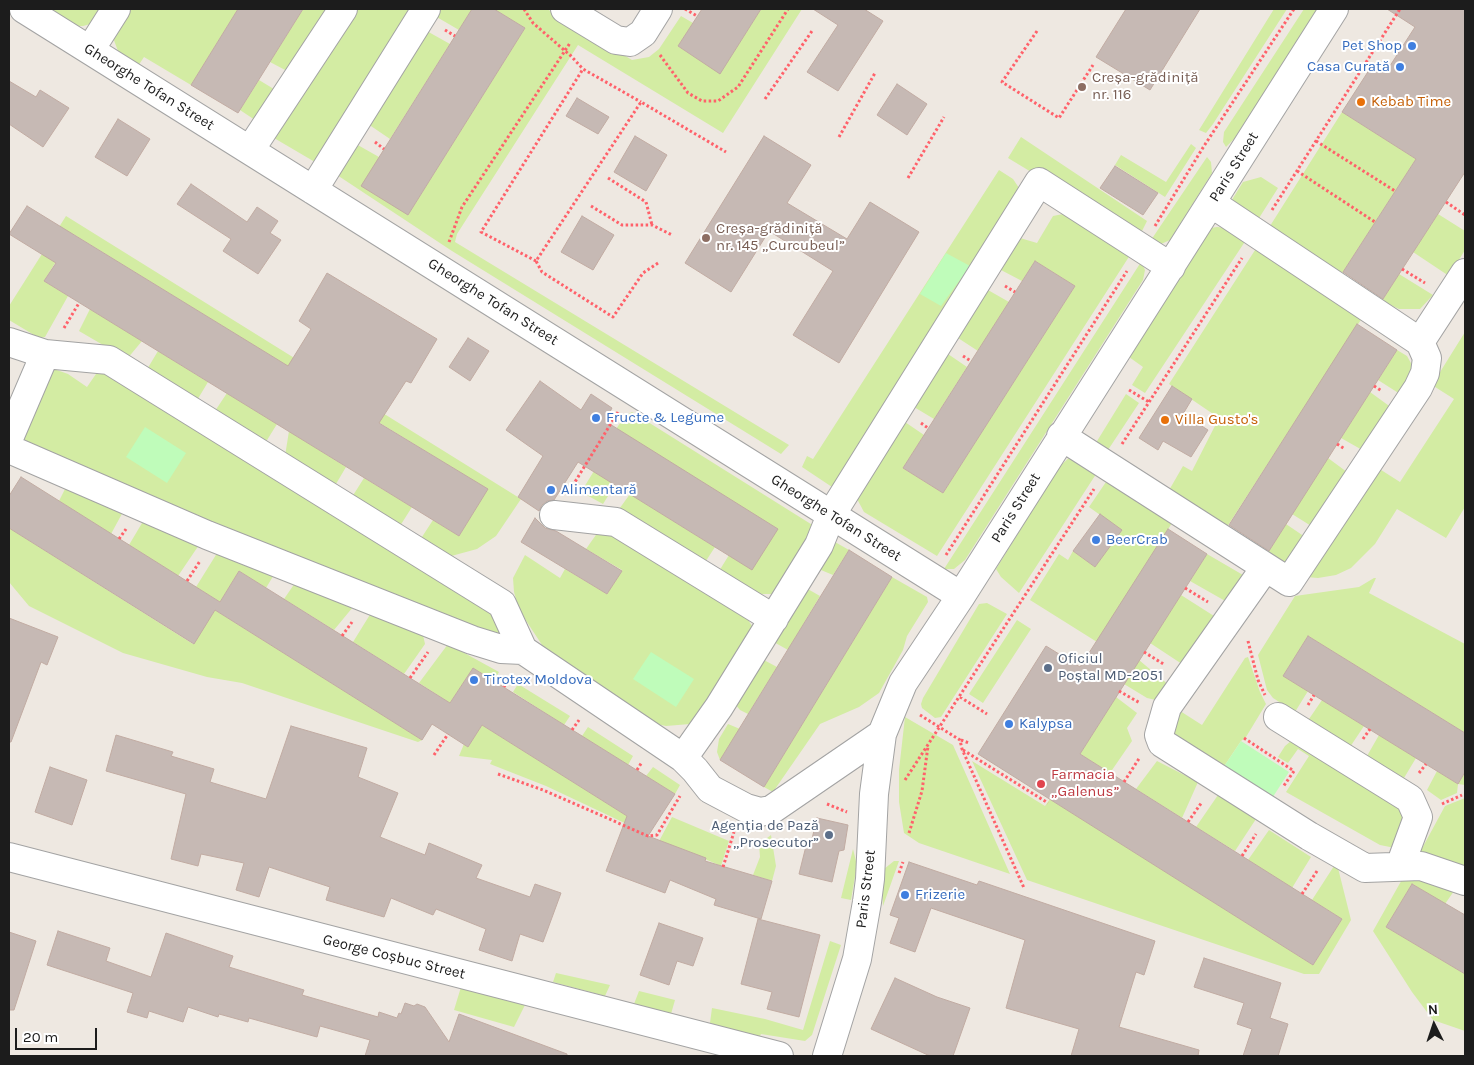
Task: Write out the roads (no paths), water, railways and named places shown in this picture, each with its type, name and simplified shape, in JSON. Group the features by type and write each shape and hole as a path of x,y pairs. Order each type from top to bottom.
{"street":[{"name":"Gheorghe Tofan Street","path":"24,9 961,596"},
{"path":"90,50 116,9"},
{"path":"250,150 343,9"},
{"path":"313,190 426,9"},
{"path":"575,15 616,40 630,42 643,33 658,9"},
{"name":"Paris Street","path":"827,1056 857,959 870,879 874,794 882,734 903,683 961,596 1334,9"},
{"path":"689,764 719,707 820,546 831,515 1039,182 1171,266"},
{"path":"1062,436 1288,582 1418,388 1425,373 1427,358 1420,342 1211,203"},
{"path":"1420,342 1465,273"},
{"path":"9,342 46,354 109,360 502,604 523,650 689,764 710,789 743,806 760,812 771,810 882,734"},
{"path":"9,438 46,354"},
{"path":"9,449 206,535 472,640 501,649 523,650"},
{"path":"554,515 616,522 774,619"},
{"path":"1265,568 1167,707 1159,735 1162,743 1308,836 1365,868 1420,866 1465,882"},
{"path":"1278,717 1410,799 1418,818 1400,866"},
{"name":"George Coșbuc Street","path":"9,857 779,1056"}],"place":[{"name":"Pet Shop","path":"1412,46"},
{"name":"Casa Curată","path":"1400,67"},
{"name":"Creșa-grădiniță nr. 116","path":"1082,87"},
{"name":"Kebab Time","path":"1361,102"},
{"name":"Creșa-grădiniță nr. 145 „Curcubeul”","path":"706,238"},
{"name":"Fructe & Legume","path":"596,418"},
{"name":"Villa Gusto's","path":"1165,420"},
{"name":"Alimentară","path":"551,490"},
{"name":"BeerCrab","path":"1096,540"},
{"name":"Oficiul Poștal MD-2051","path":"1048,668"},
{"name":"Tirotex Moldova","path":"474,680"},
{"name":"Kalypsa","path":"1009,724"},
{"name":"Farmacia „Galenus”","path":"1041,784"},
{"name":"Agenția de Pază „Prosecutor”","path":"829,835"},
{"name":"Frizerie","path":"905,895"}]}
